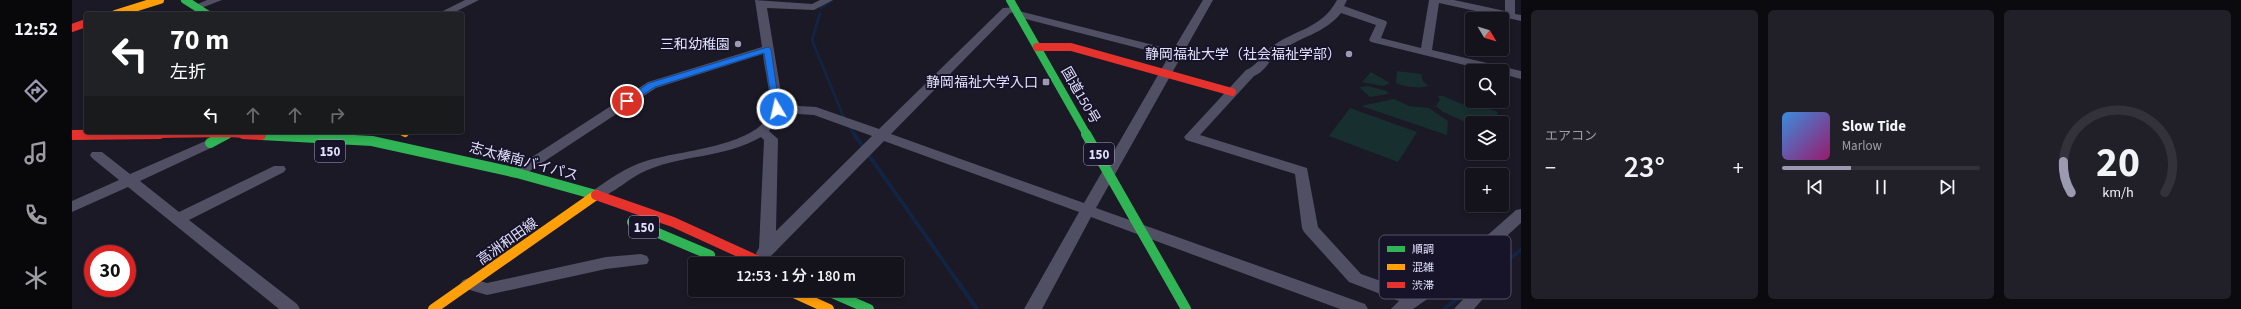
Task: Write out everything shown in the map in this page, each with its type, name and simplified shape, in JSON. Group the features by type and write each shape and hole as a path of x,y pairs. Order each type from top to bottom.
{"main road":[{"path":"121,12 160,0"},
{"path":"184,0 204,12"},
{"name":"国道150号","path":"1015,8 1109,171 1186,309"},
{"path":"72,28 84,24"},
{"path":"1037,47 1071,47 1232,92"},
{"name":"志太榛南バイパス","path":"72,135 125,134"},
{"path":"210,143 226,134"},
{"name":"志太榛南バイパス","path":"262,134 372,141 463,159 596,195 672,222 750,257"},
{"path":"80,145 162,142 233,143"},
{"path":"265,145 289,146"},
{"name":"高洲和田線","path":"433,309 596,195"},
{"name":"志太榛南バイパス","path":"567,201 597,210"},
{"name":"150","path":"625,219 715,257"},
{"path":"803,297 829,309"},
{"path":"841,297 869,309"}],"street":[{"path":"196,7 217,0"},
{"path":"447,12 474,0"},
{"path":"596,195 637,169 668,158 727,146 749,139 762,131 770,124 777,109 761,2 814,7 828,0"},
{"path":"1033,309 1109,171 1168,73 1176,54 1208,0"},
{"path":"1426,53 1434,0"},
{"path":"1440,0 1516,17"},
{"path":"1510,0 1516,17"},
{"path":"1379,290 1355,278 1310,228 1302,171 1191,137 1250,73 1258,70 1261,62 1273,50 1326,22 1336,14 1340,4 1382,23 1375,40 1521,75"},
{"path":"763,257 767,249 1007,10 1015,8 1047,20 1176,54"},
{"path":"517,173 652,85 768,49"},
{"path":"777,109 816,111 1359,309"},
{"path":"762,131 771,139 767,249"},
{"path":"72,207 210,143"},
{"path":"97,154 291,309"},
{"path":"179,219 279,169"},
{"path":"1498,235 1521,214"},
{"path":"469,284 487,289 606,263 641,260"},
{"path":"1396,299 1406,304"},
{"path":"1463,309 1473,299"}],"green space":[{"path":"1397,71 1421,74 1423,81 1428,86 1412,87 1403,86 1396,83"},
{"path":"1371,72 1390,83 1383,86 1362,82"},
{"path":"1368,86 1387,91 1388,94 1370,97 1359,87"},
{"path":"1438,96 1443,96 1465,105 1465,108 1489,109 1498,112 1496,116 1465,116 1465,122 1443,112 1436,106 1440,100"},
{"path":"1394,99 1409,106 1429,108 1448,121 1447,135 1361,106"},
{"path":"1350,108 1417,132 1398,162 1329,136"}],"waterway":[{"path":"821,8 832,0"},
{"path":"820,13 812,40 844,118 855,135"},
{"path":"854,134 977,309"},
{"path":"1511,258 1521,250"},
{"path":"1444,309 1457,299"}],"traffic: fast":[{"path":"185,0 204,12"},
{"path":"1010,0 1186,309"},
{"path":"210,143 227,134"},
{"path":"261,135 372,141 517,173 596,195"},
{"path":"632,222 710,255"},
{"path":"841,297 869,309"}],"traffic: slow":[{"path":"121,12 160,0"},
{"path":"433,309 596,195"},
{"path":"802,297 829,309"}],"traffic: jam":[{"path":"72,28 84,24"},
{"path":"1037,47 1071,47 1232,92"},
{"path":"72,135 150,134"},
{"path":"245,134 261,135"},
{"path":"596,195 673,222 750,257"}],"place":[{"name":"三和幼稚園","path":"738,44"},
{"name":"静岡福祉大学（社会福祉学部）","path":"1349,54"},
{"name":"静岡福祉大学入口","path":"1046,82"}],"route":[{"path":"627,101 652,85 711,68 768,49 777,109"}]}
